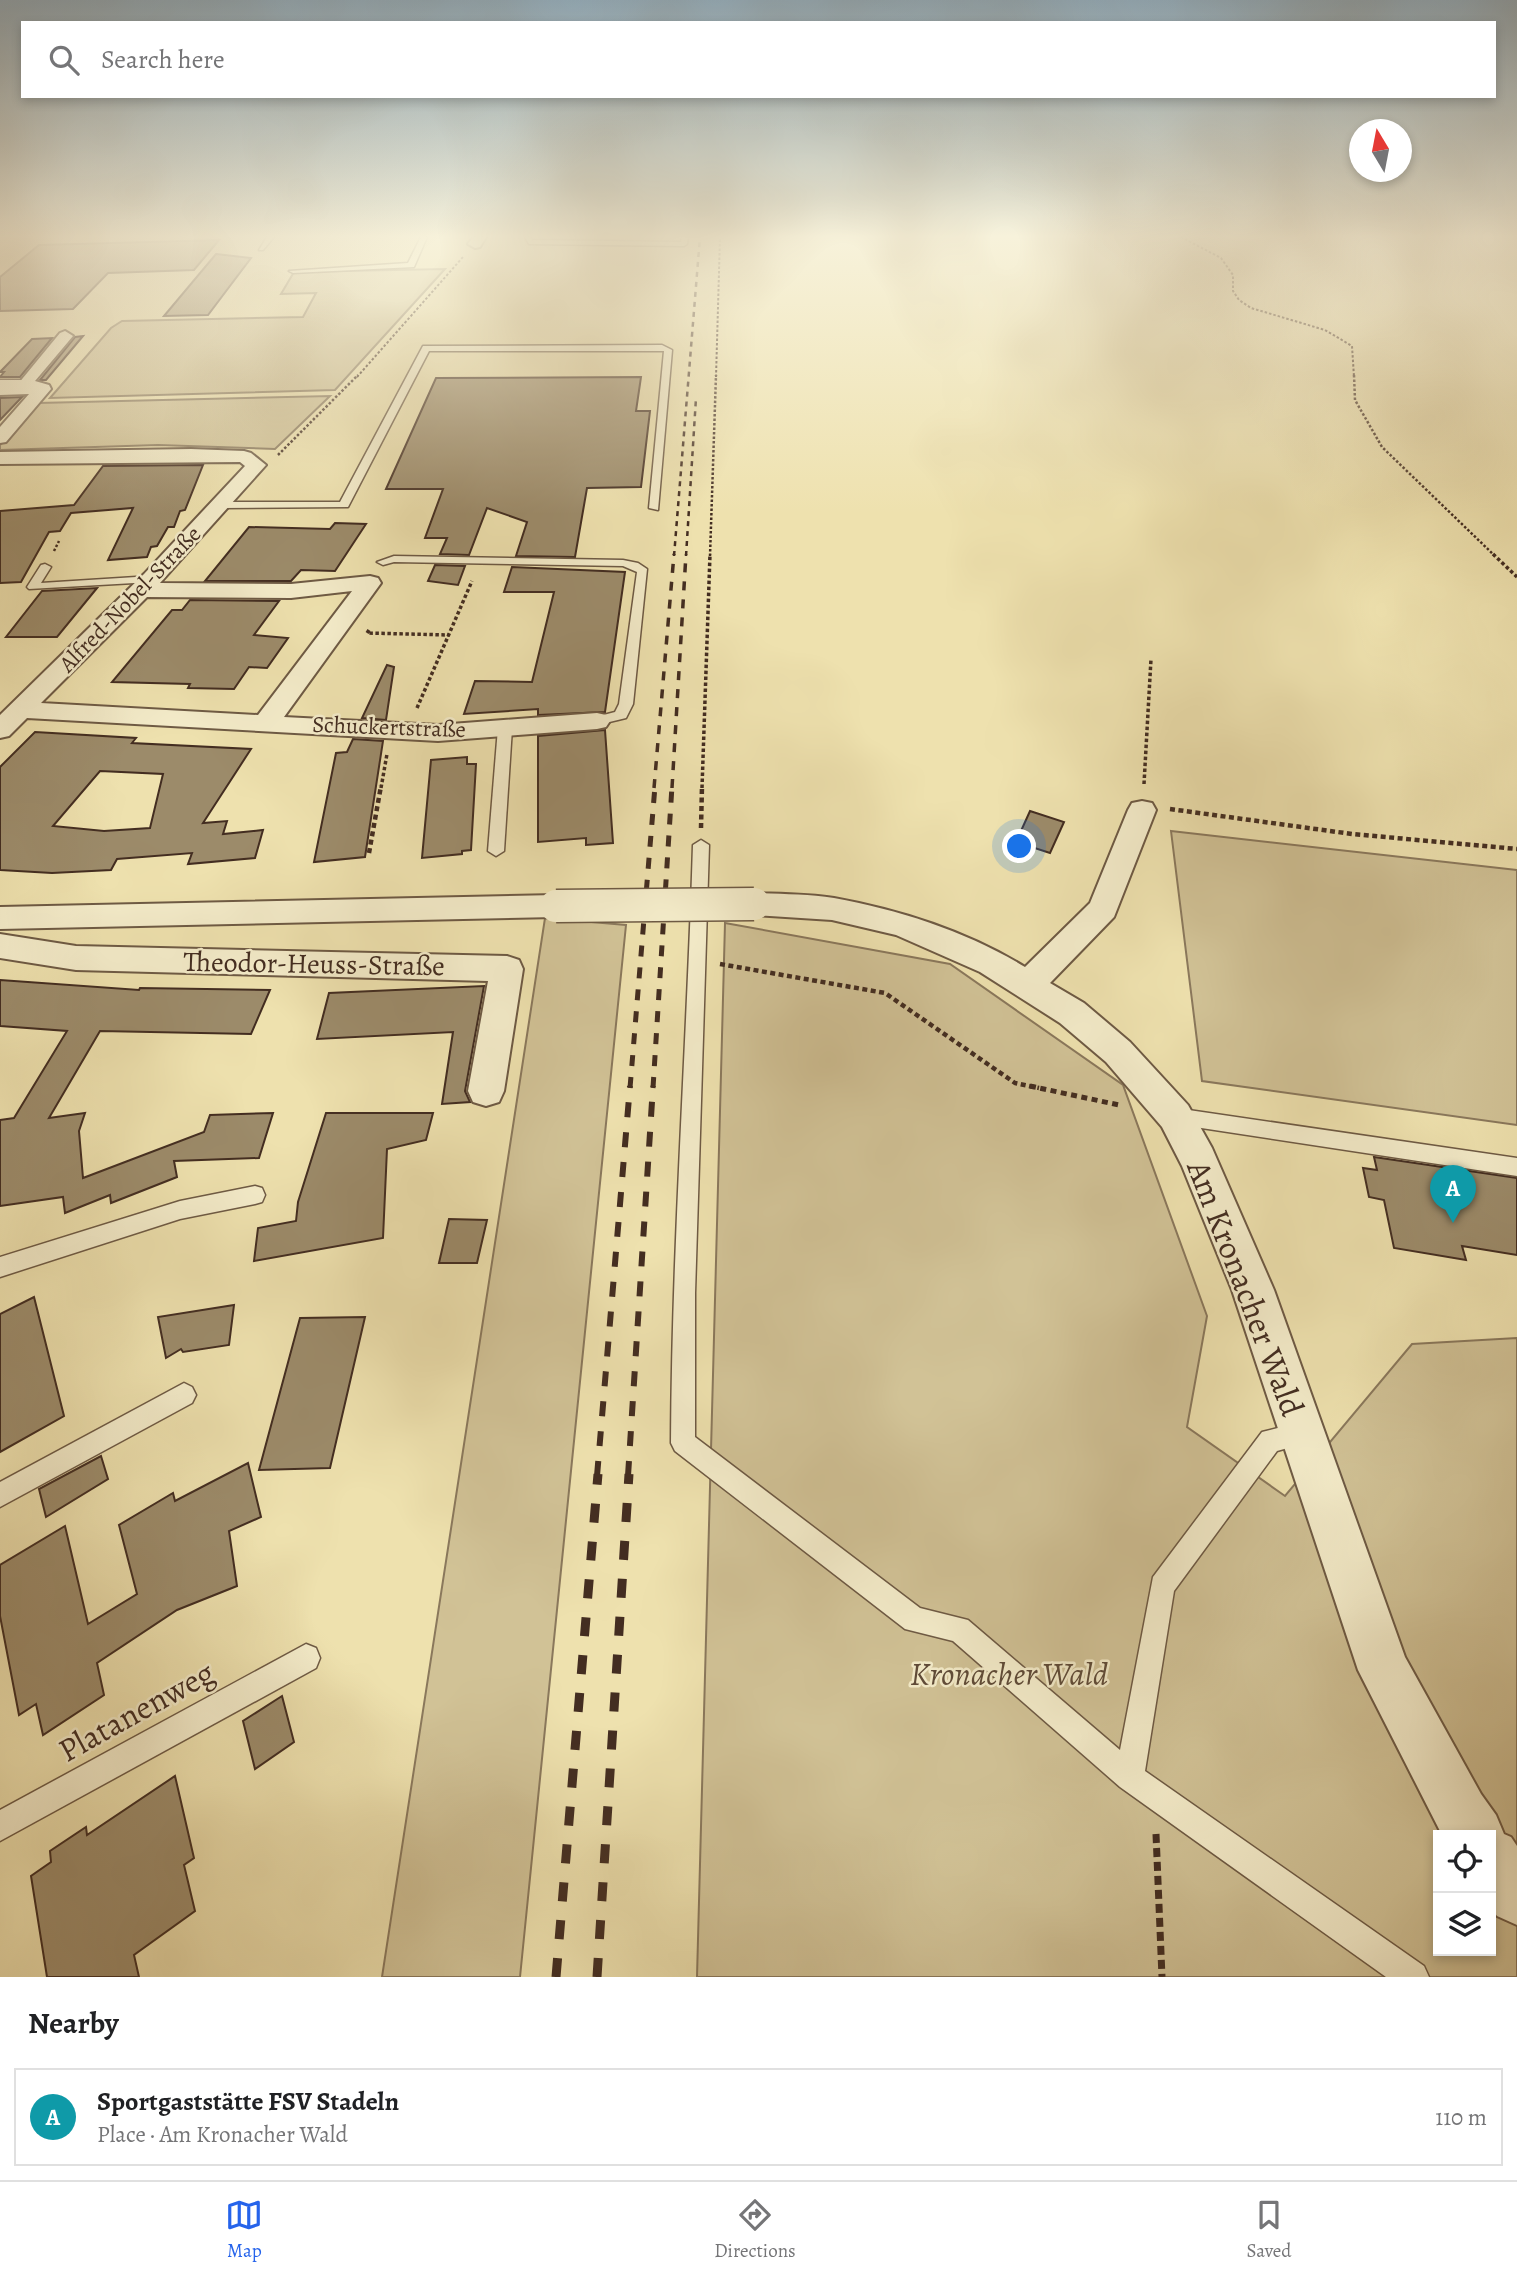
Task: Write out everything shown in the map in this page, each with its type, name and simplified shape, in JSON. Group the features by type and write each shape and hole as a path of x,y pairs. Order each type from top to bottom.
{"street":[{"path":"32,386 65,336"},
{"path":"0,390 32,386 43,389 0,438"},
{"path":"0,458 191,455 244,457 256,465"},
{"name":"Alfred-Nobel-Straße","path":"0,730 146,584 222,505 256,465"},
{"name":"Schuckertstraße","path":"266,723 383,562"},
{"path":"146,584 291,591 370,583"},
{"name":"Schuckertstraße","path":"22,710 438,733 597,721"},
{"path":"1029,984 1103,909 1142,810"},
{"name":"Theodor-Heuss-Straße","path":"0,918 556,906 754,904 832,909 903,926 992,963 1029,984"},
{"name":"Theodor-Heuss-Straße","path":"0,946 76,958 507,969 486,1091"},
{"name":"Am Kronacher Wald","path":"1029,984 1072,1013 1118,1052 1175,1116 1199,1160 1253,1290 1384,1670 1461,1814 1472,1830"},
{"path":"1496,1864 1517,1896"}],"lane":[{"path":"222,505 344,505 426,348 662,348 668,350 653,508"},
{"path":"0,383 32,386"},
{"path":"383,562 394,559 623,563 634,565 643,571 626,704 621,715 597,721"},
{"path":"45,567 33,586 146,584"},
{"path":"496,851 505,728"},
{"path":"701,845 699,960 685,1220 683,1443 914,1620 959,1629 1130,1777 1413,1977"},
{"path":"1175,1116 1517,1167"},
{"path":"0,1267 180,1210 255,1195"},
{"path":"0,1495 184,1395"},
{"path":"1130,1777 1162,1586 1270,1440 1301,1434"},
{"name":"Platanenweg","path":"0,1826 306,1658"}],"path":[{"path":"256,465 275,458 335,401 398,329"},
{"path":"701,845 717,329"},
{"path":"1323,329 1352,346 1355,400 1382,447 1517,577"},
{"path":"369,853 388,748 402,731 449,635 481,560"},
{"path":"371,627 367,632 449,635"},
{"path":"1151,659 1142,810 1180,808 1352,834 1517,849"},
{"path":"699,960 885,993 1015,1083 1175,1116"},
{"path":"1130,1777 1155,1823 1162,1977"}],"green space":[{"path":"110,329 390,329 335,390 50,398"},
{"path":"330,396 275,449 158,445 0,450 0,445 38,403"},
{"path":"1171,831 1517,870 1517,1125 1202,1081"},
{"path":"545,918 626,925 520,1977 382,1977"},
{"name":"Kronacher Wald","path":"725,923 950,964 1123,1085 1207,1316 1187,1427 1285,1496 1412,1344 1517,1338 1517,1977 697,1977"}],"building":[{"path":"83,336 46,380 40,380 75,337"},
{"path":"52,338 20,377 0,377 4,372 0,372 32,339"},
{"path":"641,377 636,411 650,411 641,487 587,488 575,557 516,556 527,522 487,508 469,555 440,554 447,538 425,538 443,489 386,489 436,378"},
{"path":"22,397 0,420 0,398"},
{"path":"203,465 185,510 180,511 174,527 168,527 157,546 151,547 147,557 108,560 133,508 71,513 60,531 49,532 21,582 0,583 0,511 74,505 103,466"},
{"path":"335,523 366,524 335,571 301,570 291,581 205,581 249,527 330,529"},
{"path":"435,565 465,566 458,585 428,581"},
{"path":"512,567 625,572 605,712 538,715 538,709 464,714 475,681 532,682 554,592 504,592"},
{"path":"97,588 57,637 6,637 42,591"},
{"path":"190,600 279,601 254,635 288,638 267,668 249,667 234,689 188,688 190,684 112,682 172,610 182,610"},
{"path":"387,665 394,667 386,720 362,718"},
{"path":"605,730 613,843 586,845 586,838 538,842 538,736"},
{"path":"35,732 136,738 132,743 251,749 203,823 227,821 223,834 263,830 255,858 188,864 192,853 117,859 111,870 52,873 0,870 0,767","holes":["100,771 163,774 150,828 104,831 53,826"]},
{"path":"353,739 383,741 365,857 314,862 336,753 347,752"},
{"path":"467,757 467,764 476,764 471,850 462,851 462,854 422,858 431,760"},
{"path":"1030,811 1064,822 1050,853 1016,842"},
{"path":"0,980 139,990 270,990 251,1034 100,1031 49,1118 85,1113 79,1131 83,1178 204,1132 210,1115 273,1113 259,1158 174,1161 177,1177 111,1203 110,1195 65,1213 63,1197 0,1206 0,1120 14,1118 67,1031 0,1026"},
{"path":"484,986 465,1091 470,1102 442,1104 453,1032 317,1039 329,993"},
{"path":"326,1113 433,1113 426,1140 387,1149 383,1238 254,1261 258,1228 296,1221 298,1202"},
{"path":"1374,1157 1517,1178 1517,1255 1462,1246 1466,1260 1394,1248 1384,1200 1369,1197 1363,1168 1377,1170"},
{"path":"449,1219 487,1220 477,1263 439,1263"},
{"path":"34,1297 64,1416 0,1452 0,1314"},
{"path":"234,1305 229,1345 183,1352 181,1349 166,1358 158,1317"},
{"path":"365,1317 330,1468 259,1470 300,1318"},
{"path":"101,1456 108,1479 46,1517 39,1489"},
{"path":"248,1463 261,1517 229,1531 237,1586 177,1610 97,1663 104,1695 43,1735 36,1704 19,1715 0,1616 0,1565 65,1526 88,1624 137,1594 119,1525 173,1493 175,1501"},
{"path":"282,1696 294,1742 255,1769 243,1721"},
{"path":"175,1776 194,1858 184,1865 195,1911 134,1955 139,1977 47,1977 31,1876 51,1862 50,1851 86,1827 87,1835"}],"railway":[{"path":"674,556 692,329"},
{"path":"686,556 696,398"},
{"path":"654,788 674,554"},
{"path":"672,788 686,554"},
{"path":"630,1088 655,786"},
{"path":"653,1088 672,786"},
{"path":"597,1476 630,1086"},
{"path":"628,1476 653,1086"},
{"path":"556,1977 598,1474"},
{"path":"597,1977 629,1474"}],"place":[{"name":"Sportgaststätte FSV Stadeln","path":"1453,1223"}]}
